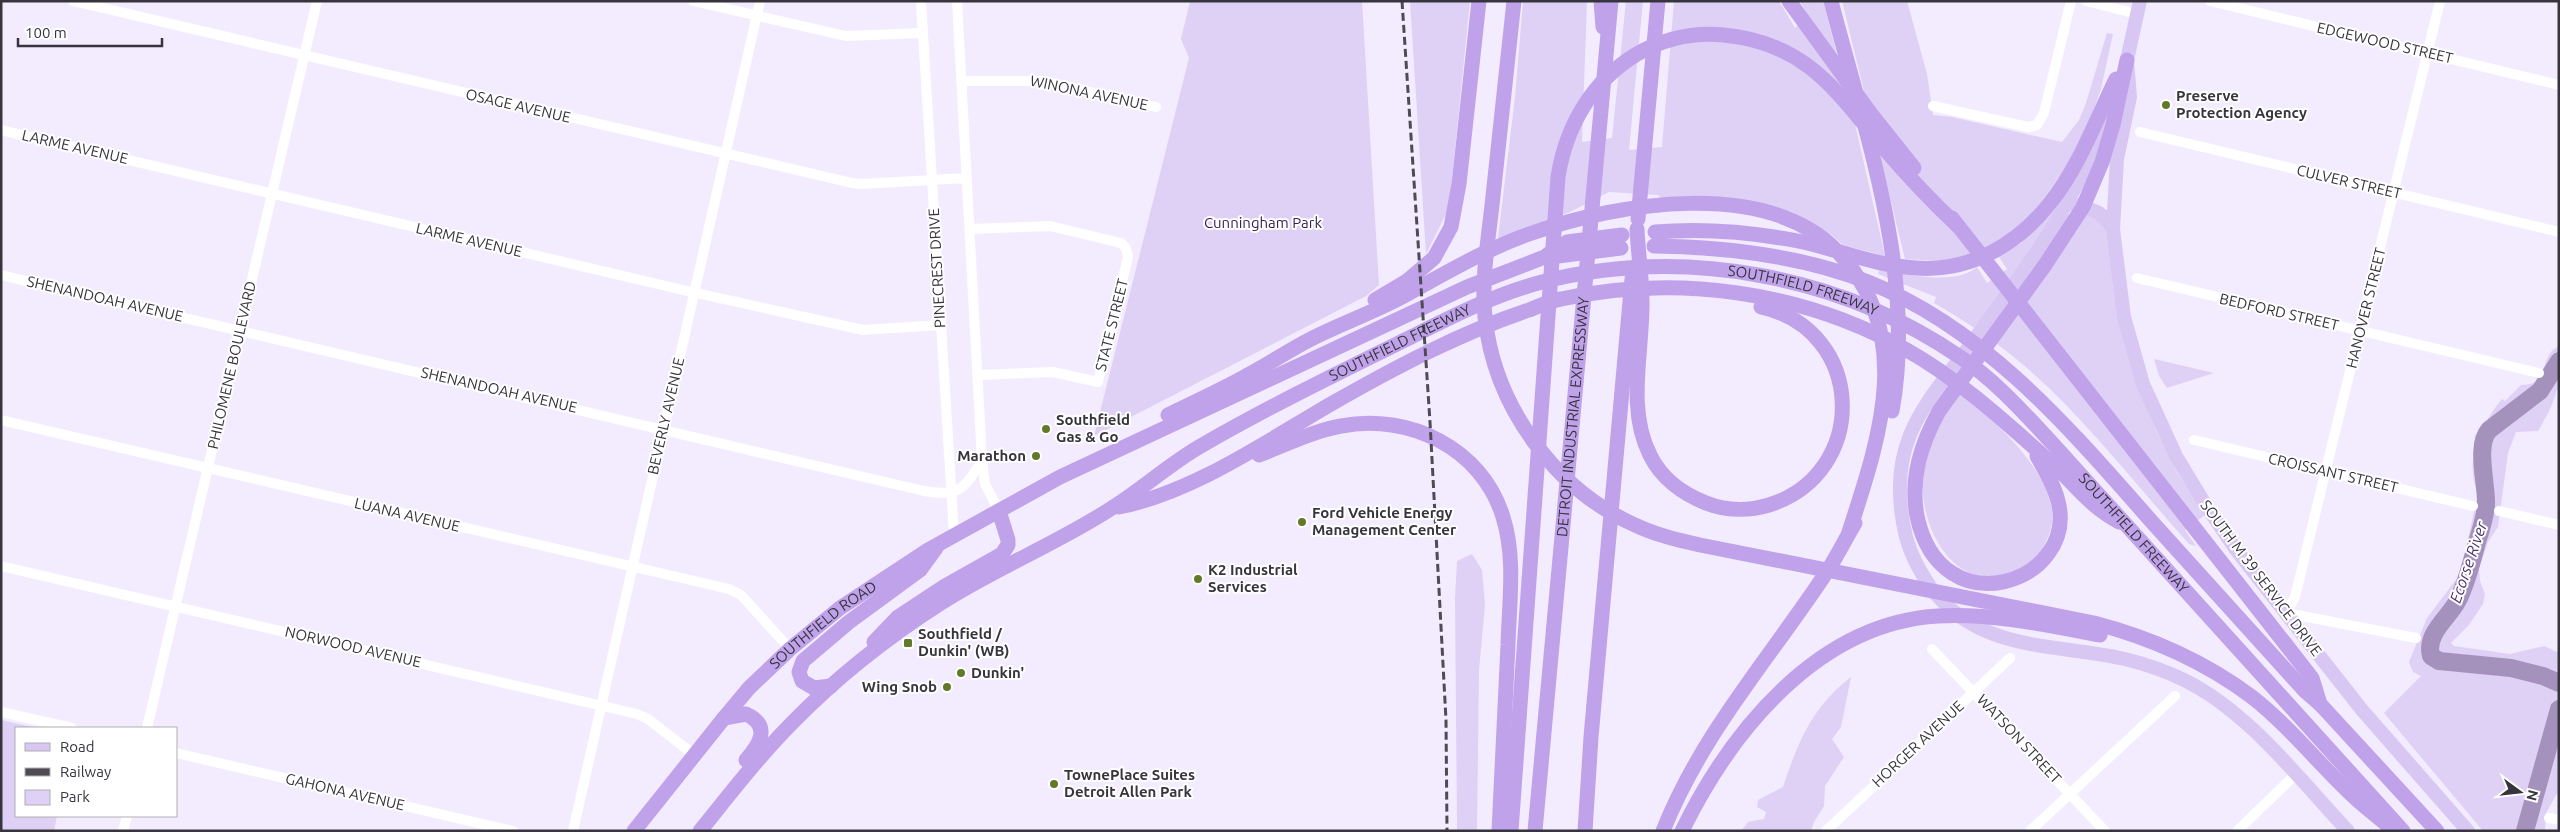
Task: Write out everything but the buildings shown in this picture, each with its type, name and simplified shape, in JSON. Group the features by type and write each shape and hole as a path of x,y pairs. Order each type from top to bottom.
{"highway":[{"path":"1060,477 1073,462 1246,376 1309,340 1407,281 1434,258 1445,240 1456,210 1479,1"},
{"path":"1514,1 1486,265 1485,317 1490,348 1500,379 1522,424 1551,462 1580,492 1605,509 1635,525 1664,536 1700,545 2094,623 2130,633 2179,652 2208,667 2253,698 2290,731 2353,796 2394,831"},
{"path":"1601,1 1600,11 1607,49"},
{"name":"DETROIT INDUSTRIAL EXPRESSWAY","path":"1534,831 1611,1"},
{"path":"1585,831 1614,470 1635,321 1642,301 1637,230 1658,1"},
{"path":"1789,1 1799,18 1958,226 2133,452 2312,678 2320,704"},
{"path":"1663,831 1702,750 1834,560 1877,471 1885,444 1893,403 1899,351 1898,309 1890,242 1873,165 1831,1"},
{"path":"1512,831 1556,201 1561,160 1569,133 1587,100 1608,76 1630,58 1669,40 1702,32 1761,40 1798,58 1824,78 1928,198 1958,226"},
{"path":"2030,446 2044,469 2058,501 2060,519 2054,541 2039,563 2013,580 1991,584 1966,580 1943,566 1931,552 1922,534 1917,512 1915,488 1920,453 1934,406 1989,331 2045,265 2076,205 2102,162 2113,126 2127,60"},
{"name":"SOUTHFIELD FREEWAY","path":"2116,79 2074,164 2052,201 2033,223 2013,241 1992,253 1967,262 1938,268 1915,268 1800,242 1723,231 1654,239 1767,254 1868,282 1915,305 1976,343 2017,378 2057,418 2304,690 2320,704 2437,831"},
{"path":"1309,340 1530,234 1603,214 1662,206 1698,204 1731,206 1776,215 1814,233 1832,246 1850,264 1873,304 1884,345 1886,367 1884,402 1879,432 1870,469 1849,532"},
{"name":"SOUTHFIELD FREEWAY","path":"1060,477 1466,286 1542,258 1567,242 1621,241"},
{"name":"SOUTHFIELD FREEWAY","path":"866,656 951,596 1113,508 1196,449 1362,360 1473,306 1542,282 1603,271 1668,266 1731,270 1803,285 1881,312 1906,324 1963,358 2019,408 2403,831"},
{"path":"1113,508 1146,502 1231,462 1334,402 1439,347 1498,320 1558,299 1654,286 1736,292 1805,308 1859,328 1905,349 1950,376 2047,459 2097,510 2129,527"},
{"path":"1539,306 1601,297 1674,293 1731,300 1766,308 1793,318 1810,330 1832,358 1843,395 1843,418 1838,439 1826,463 1813,480 1796,494 1778,502 1760,508 1739,510 1716,507 1695,499 1675,486 1650,455 1642,431 1638,408 1635,321"},
{"path":"1231,462 1239,462 1340,426 1382,423 1417,430 1440,440 1461,455 1486,482 1504,518 1510,571 1499,831"},
{"name":"SOUTHFIELD ROAD","path":"634,831 692,754 749,688 790,649 840,608 940,543 1060,477"},
{"path":"700,831 749,770 792,722 866,656 875,639 898,617 945,586 1002,554 1008,545 1008,540 999,511"},
{"path":"831,686 814,688 802,681 799,672 803,661 849,622 920,570 940,543"},
{"path":"1682,831 1723,761 1757,717 1807,668 1867,633 1900,623 1937,616 2001,618 2101,635 2179,652"},
{"path":"691,831 760,739 761,729 753,718 738,714 724,718"}],"main road":[{"path":"2113,229 2105,216 2076,205 2116,79 2127,60 2138,8"},
{"name":"SOUTH M 39 SERVICE DRIVE","path":"2127,60 2130,97 2117,159 2113,229 2124,317 2136,362 2152,405 2176,456 2205,504 2237,551 2362,710 2468,831"},
{"path":"1934,406 1910,434 1901,468 1900,508 1908,547 1921,574 1939,598 1954,612 1992,634 2024,644 2125,659 2183,680 2209,693 2233,711 2348,831"}],"street":[{"name":"OSAGE AVENUE","path":"73,1 861,184 967,178"},
{"name":"PHILOMENE BOULEVARD","path":"147,727 317,1"},
{"path":"693,1 846,36 923,33"},
{"name":"BEVERLY AVENUE","path":"572,831 760,1"},
{"name":"PINECREST DRIVE","path":"921,1 954,535"},
{"path":"957,1 982,460 985,484 999,511"},
{"path":"1933,106 2028,127 2037,125 2044,113 2071,1"},
{"path":"2086,1 2138,8"},
{"name":"EDGEWOOD STREET","path":"2210,1 2559,85"},
{"name":"HANOVER STREET","path":"2286,614 2295,597 2395,193 2440,1"},
{"name":"WINONA AVENUE","path":"961,81 1043,81 1156,107"},
{"name":"LARME AVENUE","path":"1,130 863,330 940,325"},
{"name":"CULVER STREET","path":"2140,132 2559,232"},
{"name":"STATE STREET","path":"970,228 1050,226 1121,243 1128,252 1098,382 1053,372 978,375"},
{"name":"SHENANDOAH AVENUE","path":"1,275 924,490 950,494"},
{"name":"BEDFORD STREET","path":"2137,278 2539,373"},
{"name":"LUANA AVENUE","path":"1,420 735,591 790,649"},
{"name":"CROISSANT STREET","path":"2194,440 2473,506"},
{"path":"950,494 968,482 982,460"},
{"path":"2498,511 2559,525"},
{"name":"NORWOOD AVENUE","path":"1,566 644,716 692,754"},
{"path":"2286,614 2416,638"},
{"name":"WATSON STREET","path":"1932,649 2106,831"},
{"name":"HORGER AVENUE","path":"1826,831 2010,658"},
{"path":"2030,831 2175,696"},
{"path":"1,712 68,727"},
{"name":"GAHONA AVENUE","path":"178,753 513,831"},
{"path":"2237,831 2295,775"},
{"path":"123,831 127,817"}],"green space":[{"name":"Cunningham Park","path":"1190,1 1362,1 1379,285 1366,296 1094,436 1189,58 1181,39"},
{"path":"1410,1 1470,1 1449,208 1426,254"},
{"path":"1523,1 1587,1 1582,142 1612,138 1626,1 1643,1 1629,150 1662,147 1674,1 1779,1 1795,28 1808,15 1800,1 1823,1 1855,124 1885,256 1843,245 1833,236 1790,211 1728,199 1662,199 1658,195 1609,192 1570,212 1507,237 1498,238 1515,97"},
{"path":"1842,1 1907,1 1927,74 1933,115 1952,117 2062,142 2079,120 2107,33 2113,34 2101,89 2089,123 2065,168 2031,217 2014,232 1968,257 1943,261 1905,259"},
{"path":"2054,206 2078,219 2088,213 2104,224 2108,237 2115,299 2143,398 2156,430 2177,472 2205,515 2185,530 2196,546 2189,544 2087,427 2021,363 1979,331 1934,303 1936,297 1878,274 1879,270 1915,276 1943,277 1968,273 1977,267 1987,283 2007,269 1999,257 2021,243"},
{"path":"2559,344 2557,390 2551,408 2538,431 2516,432 2508,453 2498,527 2488,542 2479,568 2480,581 2485,594 2483,604 2469,625 2451,643 2454,646 2510,654 2544,646 2559,653 2559,790 2546,813 2545,831 2483,831 2384,713 2421,676 2413,672 2409,662 2427,618 2461,573 2476,502 2480,495 2475,483 2473,458 2481,432 2502,399 2505,401 2521,385 2536,382 2540,378 2547,358"},
{"path":"2154,359 2214,373 2167,388 2159,376"},
{"path":"1959,393 1992,420 2010,438 2040,478 2049,498 2052,519 2047,539 2040,552 2030,563 2008,575 1996,578 1984,578 1967,572 1953,562 1942,549 1933,533 1923,499 1923,464 1928,444 1937,426"},
{"path":"1472,554 1482,570 1485,605 1479,670 1477,831 1457,831 1455,598 1457,561"},
{"path":"1851,677 1841,727 1832,739 1844,757 1825,786 1824,806 1811,831 1741,831 1748,822 1764,819 1766,812 1757,807 1758,800 1783,787 1794,755 1816,713 1837,688"},
{"path":"1,720 32,727 15,727 15,817 57,817 54,831 1,831"}],"waterway":[{"name":"Ecorse River","path":"2559,361 2540,391 2489,430 2485,437 2482,455 2486,496 2483,524 2461,593 2454,607 2431,640 2430,648 2431,656 2439,661 2511,668 2543,676 2559,683"},
{"name":"Ecorse River","path":"2525,831 2559,709"}],"railway":[{"path":"1402,1 1430,422 1446,720 1447,831"}],"place":[{"name":"Preserve Protection Agency","path":"2166,105"},
{"name":"Southfield Gas & Go","path":"1046,429"},
{"name":"Marathon","path":"1036,456"},
{"name":"Ford Vehicle Energy Management Center","path":"1302,522"},
{"name":"K2 Industrial Services","path":"1198,579"},
{"name":"Southfield / Dunkin' (WB)","path":"908,643"},
{"name":"Dunkin'","path":"961,673"},
{"name":"Wing Snob","path":"947,687"},
{"name":"TownePlace Suites Detroit Allen Park","path":"1054,784"}]}
